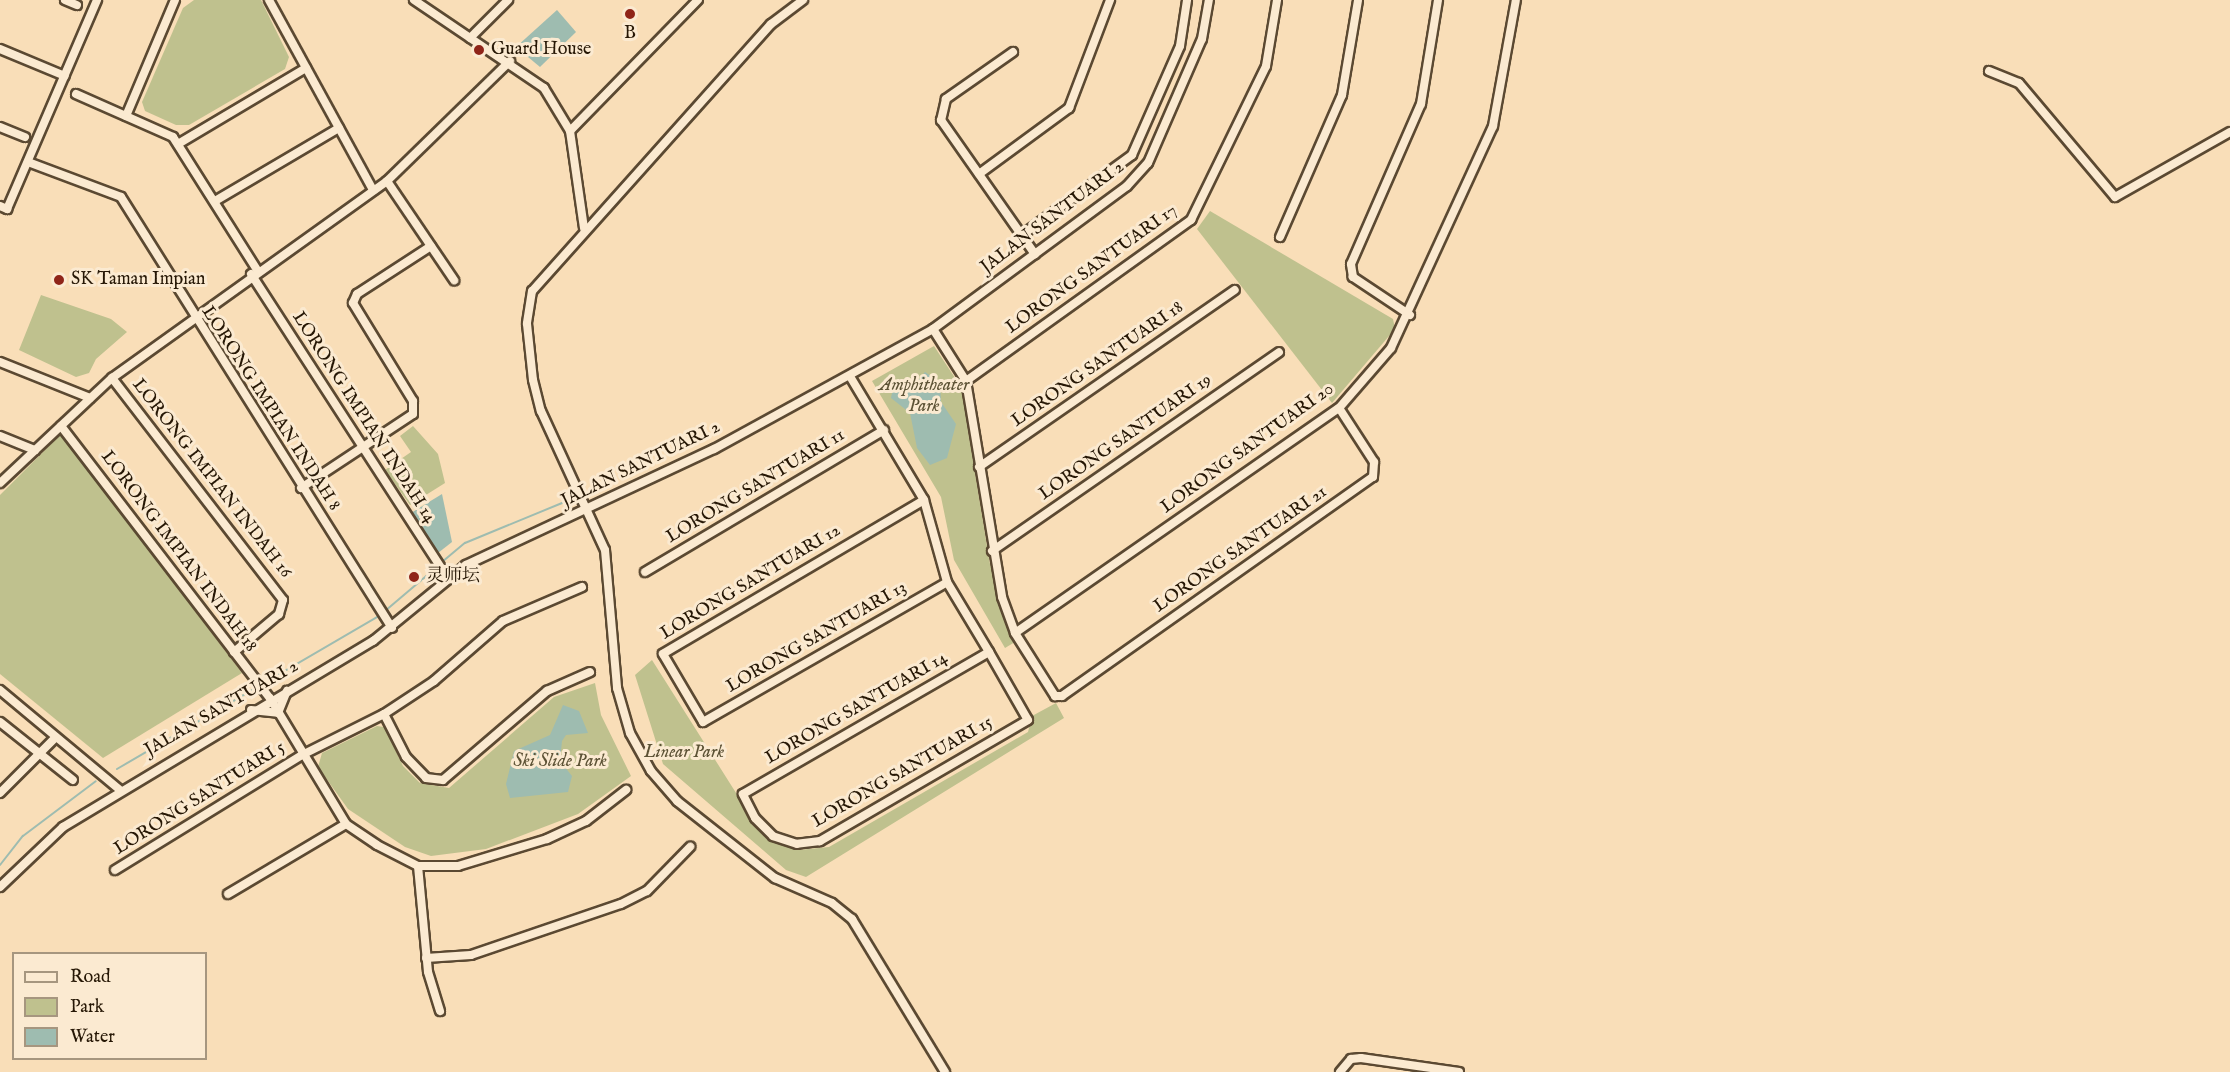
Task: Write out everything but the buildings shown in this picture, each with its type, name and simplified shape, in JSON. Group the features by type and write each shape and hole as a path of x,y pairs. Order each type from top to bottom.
{"street":[{"path":"65,0 77,5"},
{"path":"4,208 28,162 97,0"},
{"path":"126,116 175,0"},
{"path":"269,0 373,190"},
{"path":"414,0 470,38 510,61 544,88 570,131 584,228"},
{"path":"470,38 508,0"},
{"path":"570,131 698,0"},
{"path":"802,0 771,24 584,228 532,291 527,324 542,411 604,550 612,587 617,688 630,733 651,771 677,801 775,878 812,895 852,918 945,1072"},
{"path":"979,174 1069,108 1110,0"},
{"path":"1022,235 1132,155 1180,46 1187,0"},
{"name":"JALAN SANTUARI 2","path":"0,887 63,827 119,789 390,625 446,575 586,511 851,378 933,329 1127,186 1148,163 1202,39 1209,0"},
{"name":"LORONG SANTUARI 17","path":"966,381 1191,220 1266,66 1277,0"},
{"path":"1280,237 1342,95 1358,0"},
{"path":"1410,315 1350,273 1421,104 1438,0"},
{"name":"LORONG SANTUARI 20","path":"1015,633 1339,408 1391,348 1410,315 1493,126 1516,0"},
{"path":"0,49 65,76"},
{"path":"1013,52 946,99 941,120 1035,254"},
{"path":"0,483 112,378 191,316 387,180 510,61"},
{"path":"76,94 126,116 178,144 306,68"},
{"path":"1989,71 2019,84 2115,197 2230,132"},
{"path":"0,127 25,137"},
{"path":"215,201 339,128"},
{"name":"LORONG IMPIAN INDAH 14","path":"178,144 215,201 254,272 361,449 446,575"},
{"name":"LORONG IMPIAN INDAH 8","path":"28,162 121,197 191,316 390,625"},
{"path":"387,180 454,280"},
{"path":"301,488 412,414 413,401 353,303 357,294 431,246"},
{"name":"LORONG SANTUARI 18","path":"979,467 1235,290"},
{"path":"933,329 966,381 992,551 1015,633"},
{"name":"LORONG SANTUARI 19","path":"992,551 1279,352"},
{"path":"0,362 90,398"},
{"name":"LORONG IMPIAN INDAH 16","path":"112,378 283,600 279,614 234,652"},
{"path":"851,378 924,500 947,582 988,652"},
{"name":"LORONG SANTUARI 21","path":"1015,633 1049,691 1062,696 1373,477 1374,462 1339,408"},
{"name":"LORONG IMPIAN INDAH 18","path":"61,426 270,698 302,755 346,824"},
{"name":"LORONG SANTUARI 11","path":"645,572 884,430"},
{"path":"0,436 35,450"},
{"name":"LORONG SANTUARI 12","path":"703,722 663,654 924,500"},
{"name":"LORONG SANTUARI 13","path":"703,722 947,582"},
{"name":"LORONG SANTUARI 5","path":"115,870 302,755 384,714 434,681 503,621 582,587"},
{"name":"LORONG SANTUARI 15","path":"743,794 773,836 797,844 820,842 1028,720 988,652"},
{"name":"LORONG SANTUARI 14","path":"743,794 988,652"},
{"path":"384,714 406,757 426,778 443,780 547,690 590,672"},
{"path":"250,710 278,713 289,687"},
{"path":"0,690 119,789"},
{"path":"0,722 73,780"},
{"path":"0,793 56,737"},
{"path":"228,894 346,824 418,866 458,866 511,854 586,821 626,790"},
{"path":"426,958 471,955 621,904 647,891 690,847"},
{"path":"418,866 426,958 440,1011"},
{"path":"1340,1072 1351,1059 1361,1058 1459,1072"}],"green space":[{"path":"194,0 261,0 289,57 285,69 189,125 176,125 145,111 142,102 183,8"},
{"path":"1210,211 1393,319 1395,329 1332,403 1197,229"},
{"path":"41,295 111,319 127,332 96,359 89,373 76,377 19,350"},
{"name":"Amphitheater Park","path":"934,346 961,387 990,564 1015,642 1005,648 954,560 941,497 872,381"},
{"path":"413,426 438,454 445,483 410,505 385,470 411,452 400,436"},
{"path":"61,434 242,673 103,758 0,674 0,495"},
{"name":"Linear Park","path":"652,660 762,834 798,850 829,847 1028,732 1032,716 1056,703 1064,718 806,877 786,870 663,764 635,675"},
{"name":"Ski Slide Park","path":"595,683 601,715 631,776 578,814 486,849 431,856 405,847 348,809 318,767 322,753 377,726 384,727 403,766 420,783 449,788 554,697"}],"water":[{"path":"557,10 576,32 540,67 516,47"},
{"path":"925,372 940,382 941,402 956,424 947,458 930,465 917,448 910,413 891,398 893,388 911,389"},
{"path":"442,494 452,542 438,553 411,513"},
{"path":"563,705 579,711 588,733 566,735 562,741 560,761 572,776 568,792 510,798 506,784 514,751 550,735"}],"waterway":[{"path":"442,562 465,543 562,503"},
{"path":"385,611 438,566"},
{"path":"117,769 381,615"},
{"path":"0,865 23,836 96,781"}],"place":[{"name":"B","path":"630,14"},
{"name":"Guard House","path":"479,50"},
{"name":"SK Taman Impian","path":"59,280"},
{"name":"灵师坛","path":"414,577"}]}
